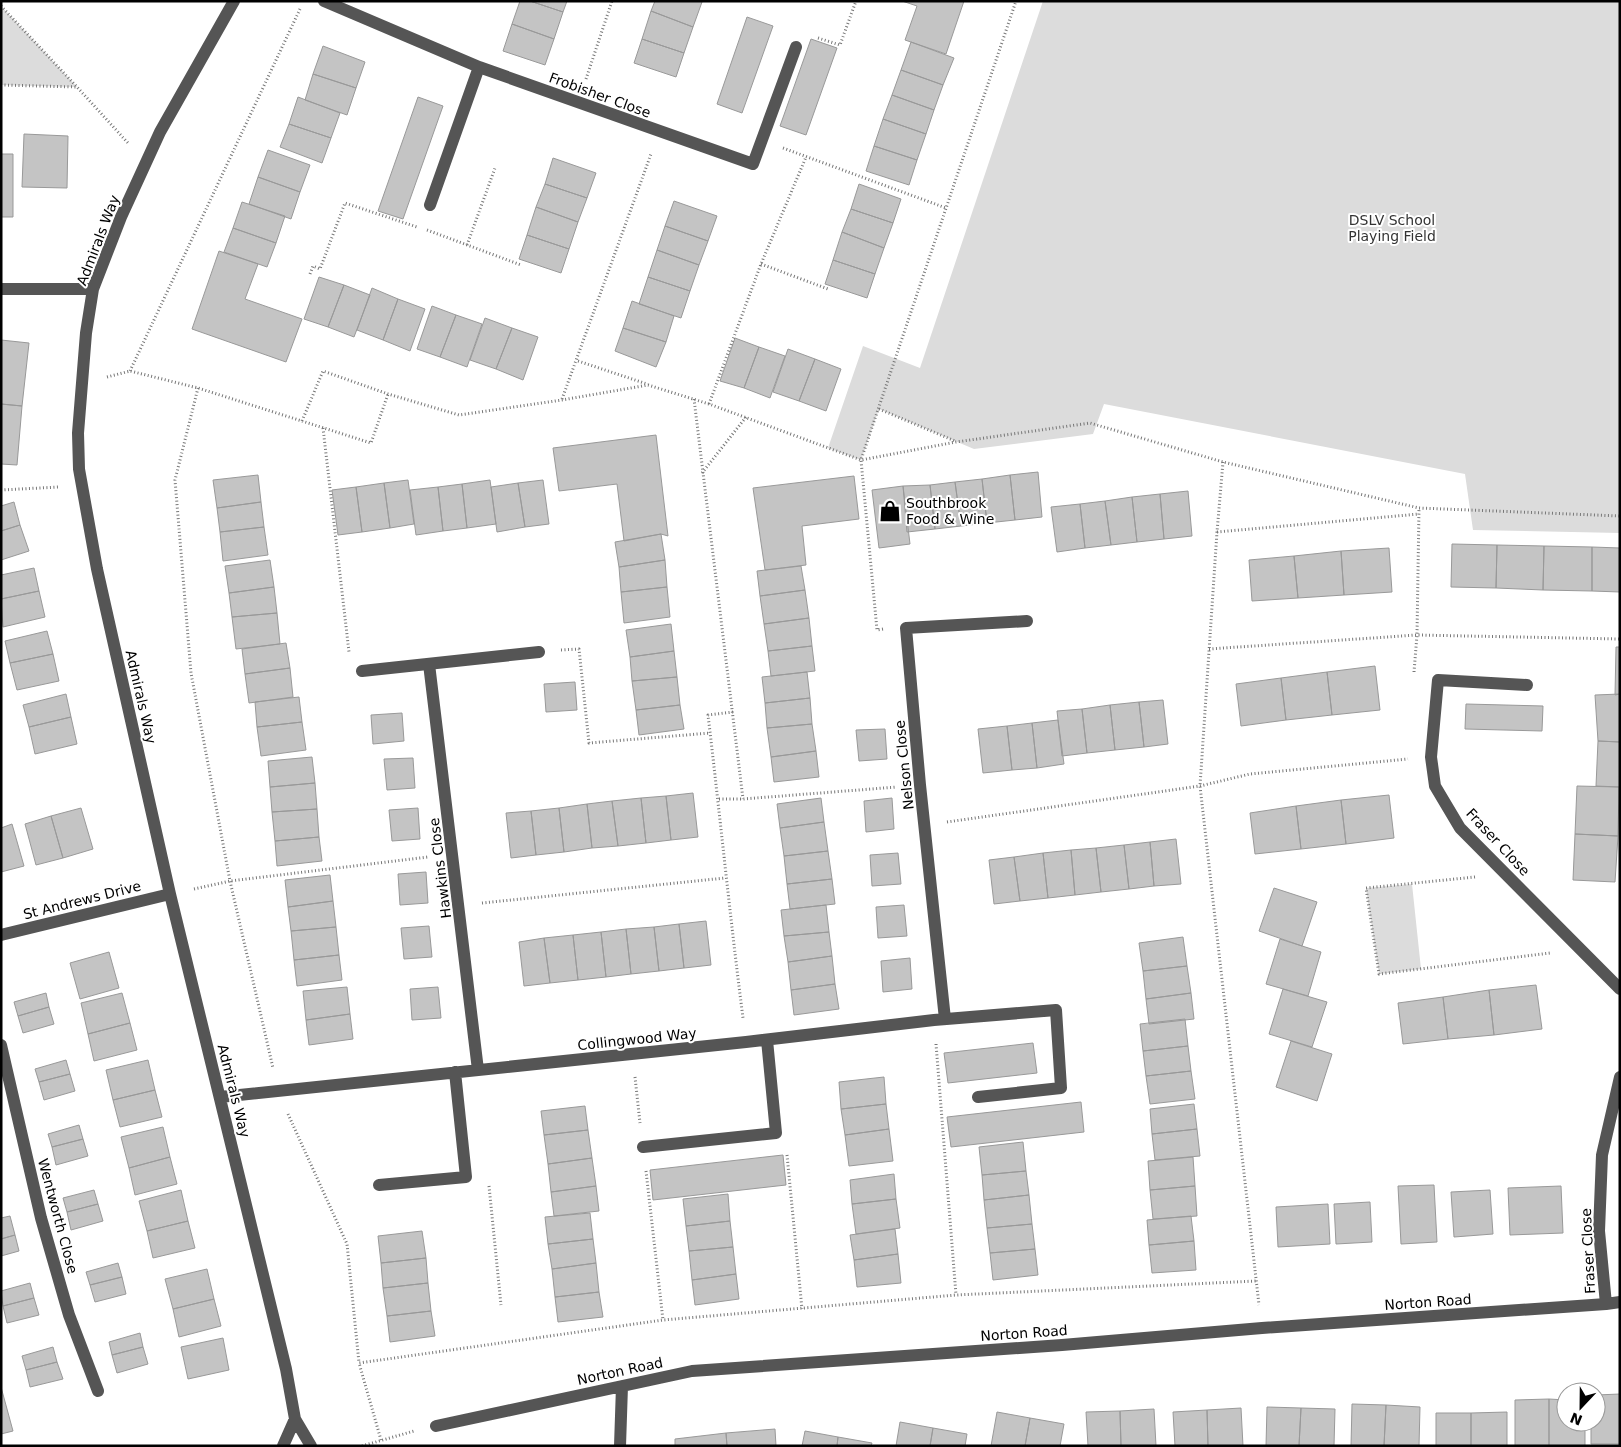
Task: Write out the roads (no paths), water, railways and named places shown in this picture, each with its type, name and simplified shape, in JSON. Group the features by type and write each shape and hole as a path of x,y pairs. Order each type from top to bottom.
{"street":[{"name":"Admirals Way","path":"234,1 160,132 121,218 93,289 86,333 78,432 79,468 97,569 170,894 286,1369 295,1419 311,1446"},
{"name":"Frobisher Close","path":"324,1 479,67 658,132 753,164 796,47"},
{"path":"430,205 479,67"},
{"path":"1,289 93,289"},
{"name":"Nelson Close","path":"940,1020 925,826 906,628 1027,621"},
{"path":"362,671 539,652"},
{"name":"Hawkins Close","path":"429,664 460,905 478,1070"},
{"name":"Fraser Close","path":"1527,685 1438,680 1431,757 1435,786 1460,828 1620,989"},
{"name":"St Andrews Drive","path":"1,935 170,894"},
{"name":"Collingwood Way","path":"220,1097 940,1020 1056,1010 1061,1088 978,1097"},
{"path":"643,1147 776,1133 767,1040"},
{"name":"Wentworth Close","path":"1,1045 41,1218 70,1315 98,1391"},
{"path":"379,1185 466,1177 456,1072"},
{"name":"Fraser Close","path":"1606,1304 1599,1231 1602,1156 1620,1077"},
{"name":"Norton Road","path":"436,1426 692,1371 1062,1345 1262,1328 1620,1302"},
{"path":"620,1446 622,1386"},
{"path":"283,1446 295,1419"}],"place":[{"name":"Southbrook Food & Wine","path":"890,511"}],"park label":[{"name":"DSLV School Playing Field","path":"1392,228"}]}
